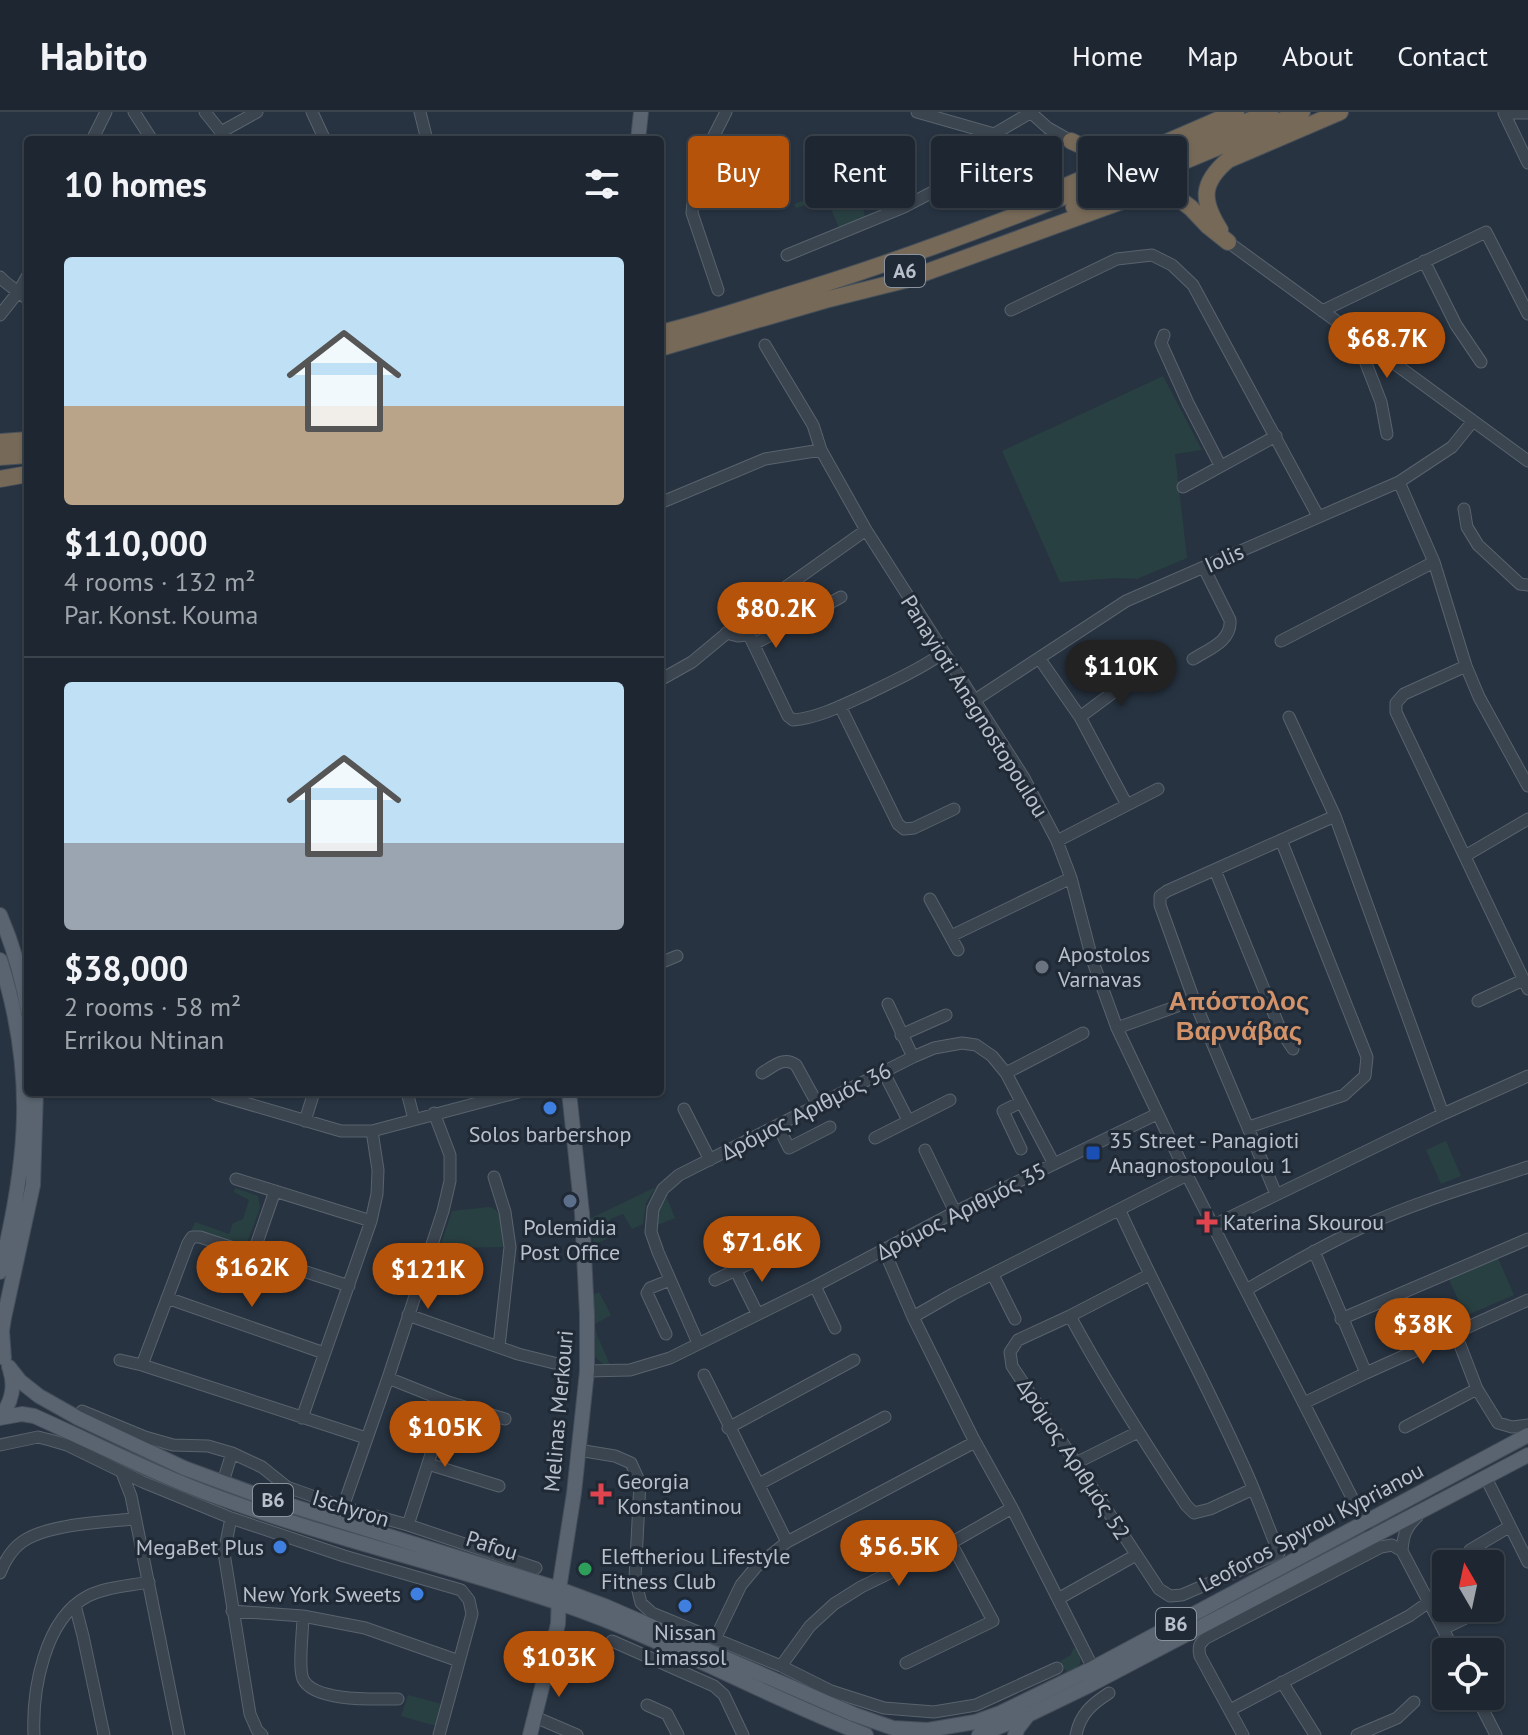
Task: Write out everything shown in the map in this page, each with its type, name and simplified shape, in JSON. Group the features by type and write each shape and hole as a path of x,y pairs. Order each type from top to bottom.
{"highway":[{"path":"1179,136 1236,112"},
{"name":"A6","path":"664,346 710,326 1054,202 1270,112"},
{"name":"A6","path":"1187,161 1302,112"},
{"path":"1187,169 1340,112"},
{"path":"1228,242 1214,220 1208,203 1207,185 1214,172 1228,160 1271,140"},
{"path":"1071,141 1078,144"},
{"path":"978,231 1078,180"},
{"path":"825,300 905,280 1136,196 1157,192 1175,196 1228,242"},
{"name":"A6","path":"664,332 710,326 825,300 1078,205"},
{"path":"0,431 24,431"},
{"path":"0,442 24,440"},
{"path":"0,457 24,455"},
{"path":"0,479 24,475"}],"main road":[{"path":"638,136 641,112"},
{"path":"0,915 24,987"},
{"path":"0,960 10,990 23,1060 24,1094"},
{"path":"0,1272 15,1206 25,1128 24,1096"},
{"path":"4,1360 4,1318 33,1185 36,1096"},
{"name":"Melinas Merkouri","path":"530,1735 558,1624 587,1371 582,1213 569,1096"},
{"name":"B6","path":"0,1418 7,1409 13,1388 13,1377 4,1360"},
{"name":"Pafou","path":"4,1360 27,1388 78,1418 184,1468 560,1596 608,1622 866,1735"},
{"name":"Pafou","path":"0,1418 22,1414 34,1416 176,1480 283,1520 490,1582 605,1606 872,1722 893,1728 983,1729"},
{"name":"Leoforos Spyrou Kyprianou","path":"983,1729 1000,1713 1093,1668 1528,1435"},
{"name":"Leoforos Spyrou Kyprianou","path":"983,1729 1028,1715 1088,1686 1528,1455"},
{"path":"1015,1735 1028,1715"}],"street":[{"path":"94,136 106,112"},
{"path":"134,112 149,136"},
{"path":"205,112 222,136 257,112"},
{"path":"312,112 323,136"},
{"path":"420,112 426,136"},
{"path":"718,290 692,213 696,171 726,112"},
{"path":"917,112 994,134"},
{"path":"787,255 904,207 961,177 975,165 994,134 1030,112 1048,128 1071,141"},
{"path":"1528,113 1504,113 1528,163"},
{"path":"1322,311 1486,232 1528,314"},
{"path":"1228,242 1528,461"},
{"path":"1011,310 1117,259 1152,255 1172,265 1193,285 1318,516"},
{"path":"1424,261 1456,325 1481,362"},
{"path":"0,277 24,295 0,315"},
{"path":"1355,334 1381,402 1387,434"},
{"path":"1164,335 1161,343 1220,465"},
{"name":"Panayioti Anagnostopoulou","path":"765,345 813,425 821,450 866,530 1024,778 1057,841 1071,878 1092,959 1117,1028 1212,1226 1373,1536"},
{"name":"Iolis","path":"975,700 1126,601 1399,482 1452,447 1473,421"},
{"path":"1183,487 1276,436"},
{"path":"664,501 765,459 821,450"},
{"path":"1399,482 1434,562 1466,666 1479,697 1528,786"},
{"path":"1464,509 1467,527 1478,545 1520,584 1528,586"},
{"path":"664,678 692,662 762,604 866,530"},
{"path":"1281,641 1434,562"},
{"path":"1193,659 1226,638 1231,629 1230,620 1204,568"},
{"path":"754,644 841,597"},
{"path":"726,633 746,635 754,644 788,716 793,720 840,706 921,668 943,653"},
{"path":"1039,658 1080,717 1127,805"},
{"path":"1466,666 1404,694 1396,703 1396,712 1526,984 1478,1001"},
{"path":"1080,717 1142,671"},
{"path":"840,706 898,824 904,829 914,828 954,809"},
{"path":"1289,717 1335,816 1443,1114"},
{"path":"1057,841 1158,789"},
{"path":"1276,1194 1194,1000 1160,905 1160,896 1335,816"},
{"path":"1465,856 1528,819"},
{"path":"1249,1127 1344,1095 1365,1076 1367,1057 1281,840"},
{"path":"1215,870 1281,1031 1293,1049"},
{"path":"951,936 1071,878"},
{"path":"930,899 958,950"},
{"path":"664,961 677,956"},
{"path":"1117,1028 1194,1000"},
{"path":"888,1004 913,1057"},
{"path":"901,1035 946,1015"},
{"path":"1006,1073 1083,1033"},
{"name":"Δρόμος Αριθμός 36","path":"698,1343 651,1232 653,1209 663,1189 679,1175 913,1057 946,1045 962,1043 976,1045 992,1056 1006,1073 1054,1164"},
{"path":"762,1073 790,1061 796,1065 818,1105"},
{"path":"884,1073 908,1120"},
{"path":"1212,1226 1528,1076"},
{"path":"221,1096 341,1131 372,1131 503,1096"},
{"path":"305,1121 313,1096"},
{"path":"408,1096 414,1119"},
{"path":"875,1138 950,1100"},
{"path":"1021,1102 1003,1111 1021,1149"},
{"path":"684,1109 710,1160"},
{"path":"343,1507 443,1211 451,1176 450,1155 434,1113"},
{"name":"Δρόμος Αριθμός 35","path":"587,1371 630,1370 670,1358 955,1212 1157,1114"},
{"path":"778,1126 789,1148 830,1127"},
{"path":"302,1418 371,1221 378,1170 372,1131"},
{"path":"925,1150 955,1212"},
{"path":"1246,1290 1373,1222 1528,1167"},
{"path":"913,1317 1187,1175"},
{"path":"494,1177 505,1212 510,1247 499,1347"},
{"path":"236,1179 371,1221"},
{"path":"253,1254 275,1191"},
{"path":"1070,1316 1138,1432 1194,1513 1253,1489 1210,1393 1120,1211"},
{"path":"142,1365 192,1237 349,1286"},
{"path":"1341,1319 1528,1239"},
{"path":"715,1280 788,1245"},
{"path":"884,1250 913,1317 975,1442 1093,1668"},
{"path":"1314,1251 1366,1373"},
{"path":"736,1271 757,1313"},
{"path":"993,1275 1015,1319"},
{"name":"Δρόμος Αριθμός 52","path":"1149,1275 1018,1340 1010,1352 1012,1366 1159,1589 1170,1596 1182,1595 1279,1553 1253,1489"},
{"path":"666,1334 647,1293 650,1288 670,1280"},
{"path":"815,1286 835,1328"},
{"path":"167,1298 324,1353"},
{"path":"1304,1403 1455,1332 1527,1304"},
{"path":"408,1315 554,1363"},
{"path":"1455,1332 1477,1389 1498,1423 1512,1427 1528,1425"},
{"path":"120,1360 366,1438"},
{"path":"728,1428 854,1360"},
{"path":"704,1375 787,1542"},
{"path":"388,1378 448,1402 505,1419"},
{"path":"1405,1427 1477,1389"},
{"path":"408,1525 448,1402"},
{"name":"Ischyron","path":"82,1411 173,1445 208,1446 232,1453 262,1467 287,1487 536,1568"},
{"path":"759,1484 885,1417"},
{"path":"1076,1463 1138,1432"},
{"path":"0,1445 38,1437 50,1440 231,1518 344,1556 461,1590 490,1582"},
{"path":"715,1639 741,1585 756,1567 787,1542 975,1442"},
{"path":"98,1446 105,1463"},
{"path":"578,1450 615,1456 631,1463 640,1483 635,1579 641,1603 652,1613 781,1666 831,1691 884,1708 934,1712 976,1705 1057,1668"},
{"path":"223,1482 232,1453"},
{"path":"428,1464 499,1486"},
{"path":"122,1473 131,1496 179,1735"},
{"path":"1486,1478 1528,1562"},
{"path":"131,1496 143,1482"},
{"path":"781,1666 810,1626 834,1604 1012,1508"},
{"path":"1402,1551 1403,1535 1425,1509"},
{"path":"231,1518 224,1553 232,1611 250,1714 262,1735"},
{"path":"0,1573 4,1563 22,1542 54,1528 134,1519"},
{"path":"1470,1550 1509,1527"},
{"path":"906,1663 993,1621 951,1543"},
{"path":"1243,1735 1200,1656 1200,1643 1381,1547 1392,1545 1402,1551 1448,1638"},
{"path":"1058,1599 1136,1555"},
{"path":"34,1735 38,1678 58,1625 75,1605 99,1592 149,1582"},
{"path":"439,1735 472,1614 469,1600 461,1590"},
{"path":"1230,1710 1409,1616 1429,1602"},
{"path":"75,1605 104,1735"},
{"path":"232,1611 303,1616 365,1628 459,1661"},
{"path":"303,1616 301,1670 311,1688 350,1698 398,1699"},
{"path":"1443,1629 1457,1622"},
{"path":"612,1641 714,1686 724,1695 743,1735"},
{"path":"1282,1682 1315,1735"},
{"path":"1076,1735 1084,1713 1109,1693"},
{"path":"1357,1735 1397,1718 1414,1702"},
{"path":"647,1705 667,1714 678,1735"},
{"path":"1483,1710 1496,1735"},
{"path":"535,1717 577,1735"}],"green space":[{"path":"805,200 805,205 796,208 794,204"},
{"path":"831,208 863,208 866,219 839,228"},
{"path":"1163,376 1202,450 1175,454 1187,558 1137,579 1060,582 1002,451"},
{"path":"1446,1141 1461,1176 1441,1184 1426,1150"},
{"path":"656,1187 646,1203 643,1224 632,1229 623,1214 610,1219 611,1229 607,1239 594,1244 589,1219"},
{"path":"235,1188 258,1196 260,1208 246,1246 241,1248 191,1231 195,1222 229,1234 233,1223 243,1219 249,1200 234,1192"},
{"path":"667,1198 675,1218 655,1226 659,1209"},
{"path":"489,1207 501,1217 503,1247 448,1248 441,1244 452,1211"},
{"path":"1498,1258 1514,1295 1465,1316 1449,1279"},
{"path":"599,1292 611,1315 595,1324 610,1365 605,1366 594,1356 593,1295"},
{"path":"1076,1647 1080,1663 1067,1673 1060,1661 1071,1655"},
{"path":"408,1695 442,1704 436,1726 401,1716"}],"place":[{"name":"Apostolos Varnavas","path":"1042,967"},
{"name":"Solos barbershop","path":"550,1108"},
{"name":"35 Street - Panagioti Anagnostopoulou 1","path":"1093,1153"},
{"name":"Polemidia Post Office","path":"570,1201"},
{"name":"Katerina Skourou","path":"1207,1222"},
{"name":"Georgia Konstantinou","path":"601,1494"},
{"name":"MegaBet Plus","path":"280,1547"},
{"name":"Eleftheriou Lifestyle Fitness Club","path":"585,1569"},
{"name":"New York Sweets","path":"417,1594"},
{"name":"Nissan Limassol","path":"685,1606"}],"district":[{"name":"Απόστολος Βαρνάβας","path":"1239,1016"}]}
